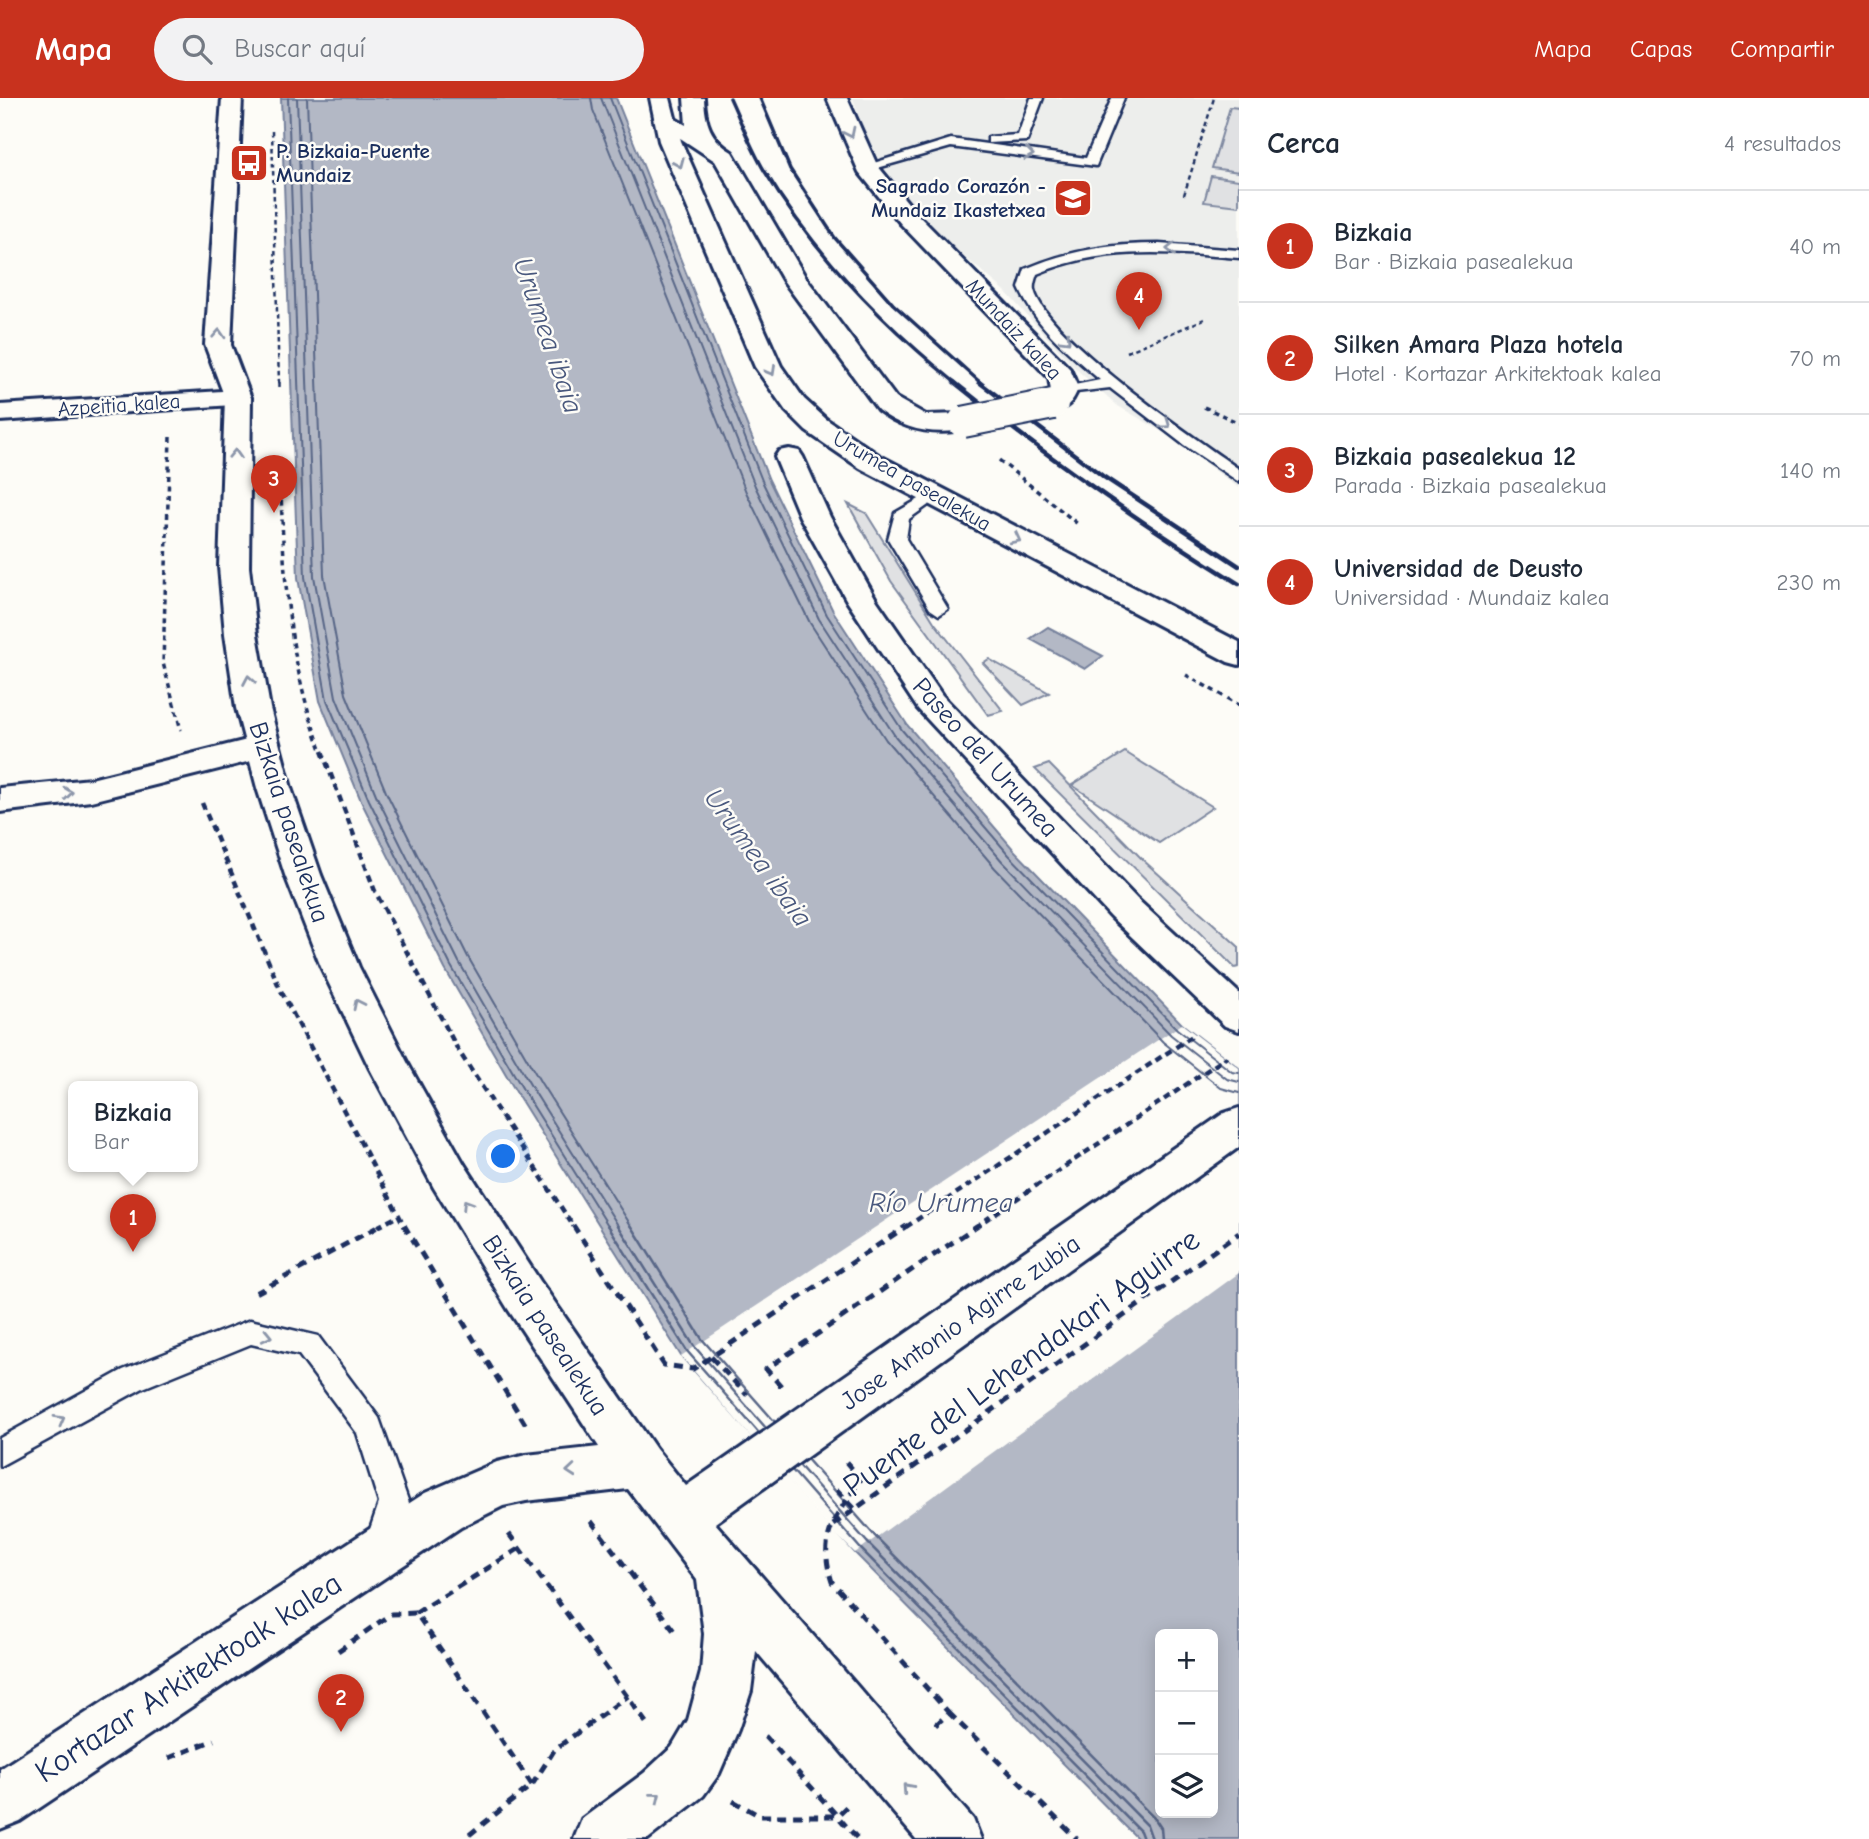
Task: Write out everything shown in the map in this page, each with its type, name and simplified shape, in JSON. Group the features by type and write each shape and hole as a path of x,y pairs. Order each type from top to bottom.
{"main road":[{"name":"Bizkaia pasealekua","path":"232,98 218,345 238,398 234,567 241,634 263,747 303,875 341,967 389,1067 449,1176 524,1295 639,1465 719,1568"},
{"path":"694,98 695,124 709,146"},
{"name":"Mundaiz kalea","path":"709,146 723,157 795,280 887,404 902,417 921,424 941,426 1059,397 1065,383 1061,375 909,219 867,167 837,98"},
{"name":"Urumea pasealekua","path":"662,109 709,146"},
{"name":"Urumea pasealekua","path":"662,109 675,153 768,367 795,405 841,444 933,496 1239,655"},
{"name":"Azpeitia kalea","path":"0,413 238,398"},
{"name":"Paseo del Urumea","path":"789,457 815,517 862,601 930,702 1124,908 1239,1016"},
{"path":"0,800 91,790 263,747"},
{"name":"Jose Antonio Agirre zubia","path":"681,1518 1239,1125"},
{"name":"Kortazar Arkitektoak kalea","path":"0,1801 443,1510 497,1485 555,1472 639,1465"},
{"path":"602,1839 684,1774 706,1742 721,1706 730,1670 732,1635 728,1600 719,1568"},
{"path":"719,1568 953,1839"}],"lane":[{"path":"867,167 951,143 1023,138 1037,98"},
{"path":"951,143 1091,163 1118,98"},
{"path":"1239,254 1182,249 1100,249 1051,261 1030,272 1026,289 1037,311 1111,383 1239,477"},
{"path":"1059,397 1111,383"},
{"path":"933,496 901,517 897,539 939,609"},
{"path":"0,1453 133,1379 250,1332 308,1345 369,1427 394,1503 376,1554"}],"path":[{"path":"1184,195 1214,98"},
{"path":"271,117 279,400"},
{"path":"1116,356 1207,318"},
{"path":"1202,406 1239,424"},
{"path":"959,423 1081,526 1074,530"},
{"path":"281,479 284,573 293,653 316,736 375,891 458,1049 664,1365 692,1369 1195,1034"},
{"name":"Puente del Lehendakari Aguirre","path":"830,1527 1239,1233"},
{"path":"710,1357 747,1395"},
{"path":"837,1490 855,1509"},
{"path":"480,1492 684,1774 760,1816 837,1816"},
{"path":"338,1651 391,1614 416,1613 520,1548"},
{"path":"416,1613 532,1785"},
{"path":"464,1839 532,1785 555,1749 628,1696"},
{"path":"949,1713 1077,1839"}],"shaded area":[{"path":"853,98 1239,98 1239,488 1163,432 1118,406 1076,369 1004,290 928,226 885,169 866,138"},
{"path":"1230,107 1239,108 1239,172 1212,168"},
{"path":"1211,176 1239,180 1239,206 1204,202"},
{"path":"848,504 866,513 934,622 1003,711 988,715 891,581"},
{"path":"989,659 1049,693 1023,705 983,663"},
{"path":"1125,752 1213,807 1159,843 1072,785"},
{"path":"1049,764 1143,860 1239,947 1239,967 1235,968 1035,769"}],"water":[{"name":"Río Urumea","path":"281,98 616,98 769,480 833,611 908,726 1014,850 1182,1024 1239,1068 1239,1839 1138,1839 855,1553 681,1356 519,1097 445,969 362,803 320,701 298,578"},
{"path":"1048,627 1103,656 1085,669 1030,639"}],"pier":[{"path":"1182,1024 1239,1068 1239,1273 855,1553 829,1527 681,1356"}],"railway":[{"path":"730,98 764,170 827,258 877,312 957,384"},
{"path":"760,98 790,169 835,238 893,304 982,384"},
{"path":"954,382 1093,488 1239,584"},
{"path":"979,382 1104,477 1239,566"}],"place":[{"name":"P. Bizkaia-Puente Mundaiz","path":"249,163"},
{"name":"Sagrado Corazón - Mundaiz Ikastetxea","path":"1073,198"},
{"name":"Universidad de Deusto","path":"1139,330"},
{"name":"Bizkaia pasealekua 12","path":"274,513"},
{"name":"Bizkaia","path":"133,1252"},
{"name":"Silken Amara Plaza hotela","path":"341,1732"}],"water label":[{"name":"Urumea ibaia","path":"549,335"},
{"name":"Urumea ibaia","path":"759,857"}]}
